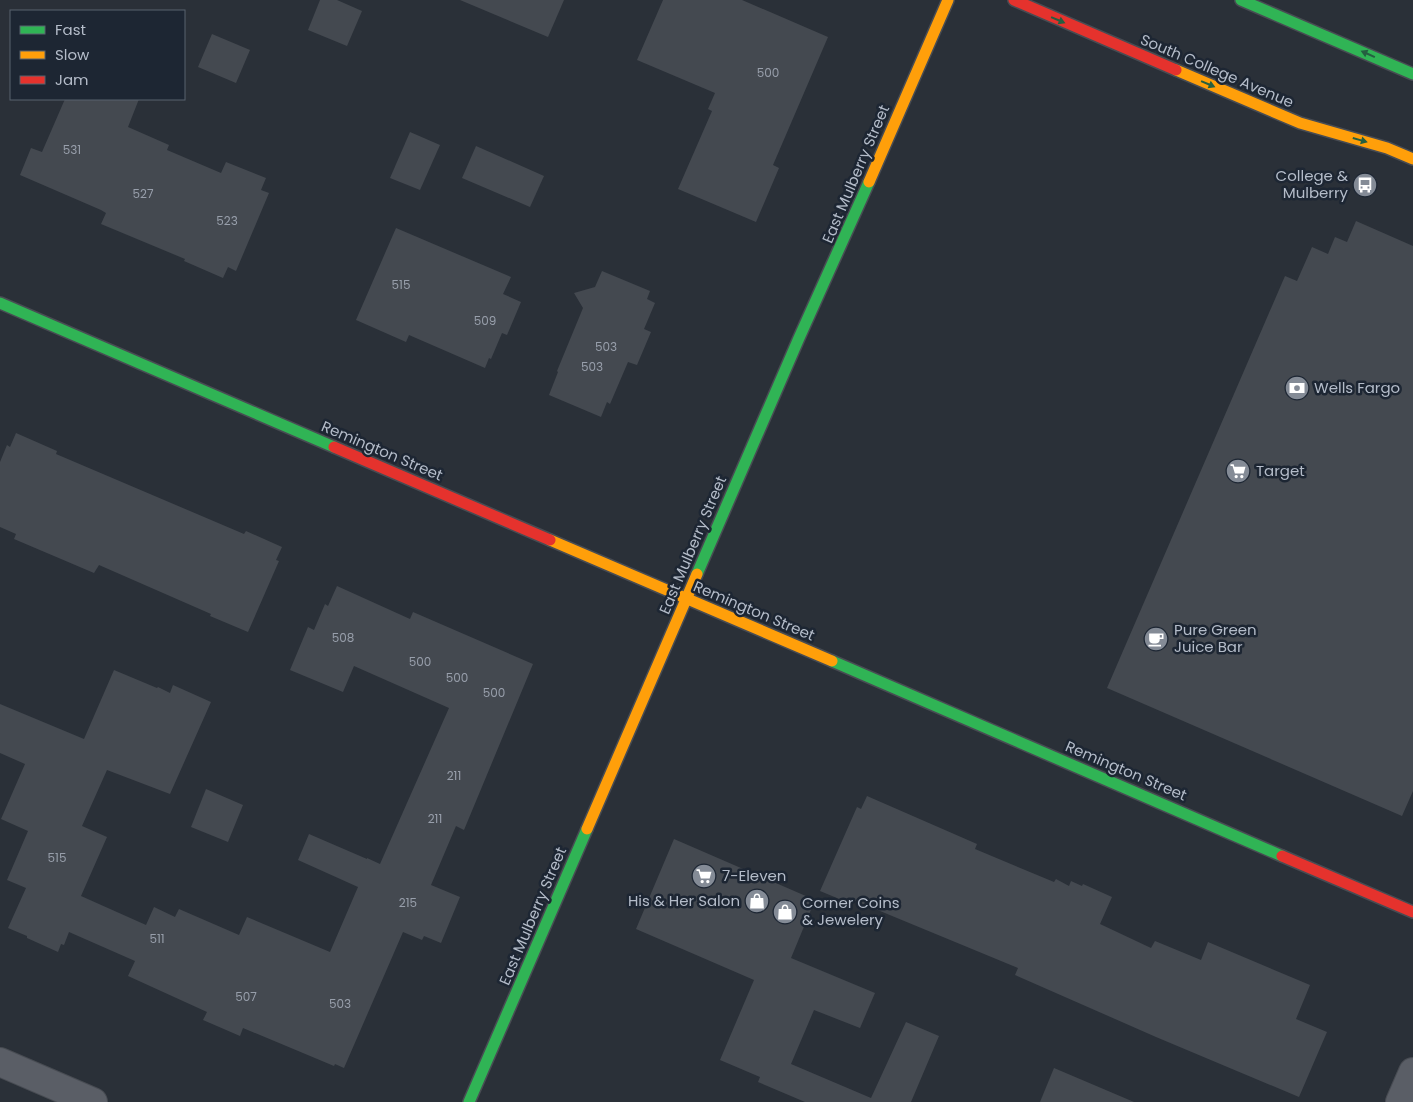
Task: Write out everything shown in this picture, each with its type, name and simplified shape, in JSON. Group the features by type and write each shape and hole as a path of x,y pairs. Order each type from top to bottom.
{"main road":[{"name":"East Mulberry Street","path":"469,1102 799,338 850,229 948,0"},
{"name":"South College Avenue","path":"1014,0 1300,123 1387,148 1413,159"},
{"path":"1241,0 1413,74"},
{"name":"Remington Street","path":"0,303 1413,912"}],"street":[{"path":"0,1062 92,1102"},
{"path":"1400,1102 1413,1072"}],"building":[{"path":"320,0 337,0 362,11 347,46 308,30"},
{"path":"460,0 564,0 548,37"},
{"path":"663,0 742,0 828,37 773,165 779,168 756,222 678,189 712,111 708,109 715,93 637,60"},
{"path":"212,34 250,50 236,83 198,67"},
{"path":"65,100 139,100 128,127 169,145 167,150 221,173 226,162 266,178 261,190 269,193 236,271 228,267 223,278 184,261 185,259 101,224 106,213 20,175 31,148 42,152"},
{"path":"410,132 440,145 420,190 390,178"},
{"path":"476,146 544,176 530,207 462,178"},
{"path":"1356,221 1413,246 1413,791 1402,816 1107,688 1285,276 1297,281 1312,247 1328,254 1335,237 1347,242"},
{"path":"396,228 511,277 503,294 521,302 507,335 502,333 485,368 409,335 406,342 356,320"},
{"path":"602,271 650,291 647,299 655,303 644,329 651,332 637,365 628,362 610,404 607,402 601,417 549,395 583,308 574,293 595,287"},
{"path":"16,433 57,451 56,454 244,534 246,531 282,547 276,560 279,561 248,632 99,565 94,573 14,539 16,534 0,527 0,462 7,445 10,447"},
{"path":"337,586 410,619 413,612 533,664 464,830 456,826 431,885 460,897 441,943 424,936 422,940 403,932 344,1068 335,1064 334,1066 243,1028 240,1036 203,1020 207,1012 128,976 135,961 69,932 64,945 61,944 58,952 8,928 26,888 7,880 28,831 1,819 25,764 0,753 0,704 84,739 114,670 170,693 173,685 211,702 170,794 107,770 82,826 107,837 81,896 146,925 154,907 175,917 179,909 239,935 247,917 330,952 358,887 298,860 309,834 380,864 449,708 354,666 343,692 290,670 308,627 314,630 325,604 328,606"},
{"path":"206,789 243,805 228,842 191,827"},
{"path":"867,796 977,844 975,849 1054,882 1056,879 1069,886 1071,881 1082,886 1083,884 1112,897 1100,924 1151,948 1155,941 1201,960 1208,942 1310,985 1296,1019 1327,1032 1299,1097 1015,975 1018,968 851,899 849,903 820,891 857,807 861,809"},
{"path":"674,839 815,900 791,958 875,993 860,1028 814,1010 791,1064 871,1098 906,1022 939,1036 911,1102 805,1102 758,1082 760,1077 720,1060 754,980 636,929"},
{"path":"1054,1068 1134,1102 1040,1102"}],"traffic: fast":[{"path":"1241,0 1413,74"},
{"path":"697,574 869,182"},
{"path":"0,303 334,447"},
{"path":"832,661 1282,856"},
{"path":"469,1102 587,829"}],"traffic: slow":[{"path":"869,182 948,0"},
{"path":"1176,70 1300,123 1387,148 1413,159"},
{"path":"550,540 832,661"},
{"path":"587,829 697,574"}],"traffic: jam":[{"path":"1014,0 1176,70"},
{"path":"334,447 550,540"},
{"path":"1282,856 1413,912"}],"place":[{"name":"College & Mulberry","path":"1365,185"},
{"name":"Wells Fargo","path":"1297,388"},
{"name":"Target","path":"1238,471"},
{"name":"Pure Green Juice Bar","path":"1156,639"},
{"name":"7-Eleven","path":"704,876"},
{"name":"His & Her Salon","path":"757,901"},
{"name":"Corner Coins & Jewelery","path":"785,912"}]}
